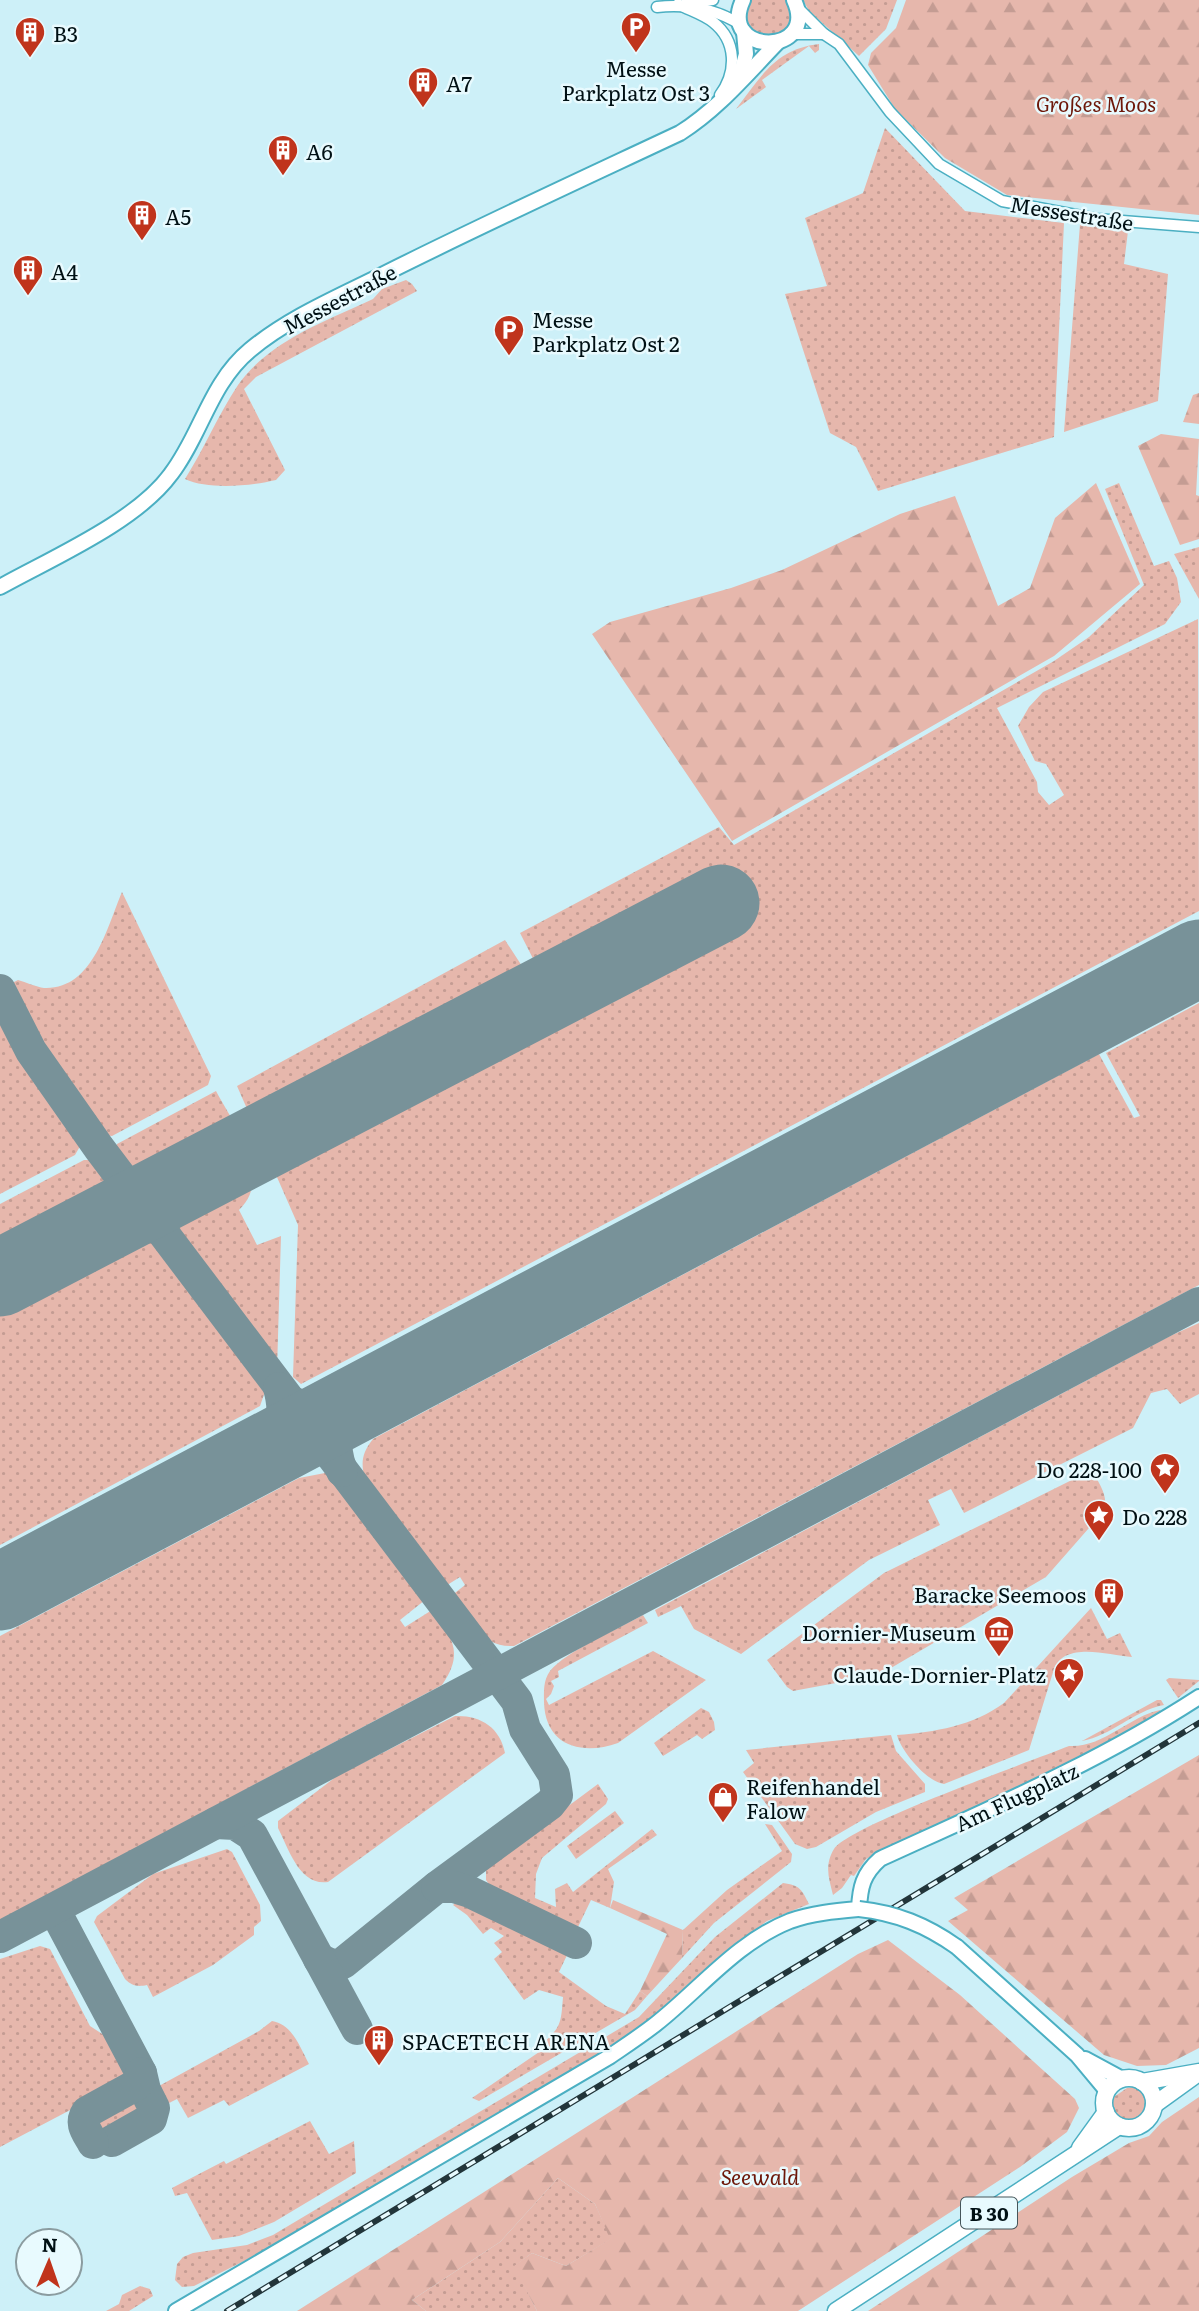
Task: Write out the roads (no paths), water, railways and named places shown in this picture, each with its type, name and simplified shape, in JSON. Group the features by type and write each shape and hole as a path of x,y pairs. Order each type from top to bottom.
{"main road":[{"name":"B 30","path":"1122,2080 1134,2079 1142,2082 1199,2072"},
{"name":"B 30","path":"836,2311 1119,2126 1129,2129 1140,2126 1149,2119 1154,2105 1199,2072"},
{"path":"1119,2126 1106,2112 1104,2102 1107,2091 1122,2080"},
{"path":"1142,2082 1150,2089 1154,2105"},
{"name":"B 30","path":"1075,2156 1106,2112"}],"street":[{"path":"678,4 690,0"},
{"path":"657,7 713,0"},
{"path":"739,82 746,54 739,17 743,0"},
{"path":"795,3 797,20 790,34 824,34"},
{"name":"Messestraße","path":"795,3 824,34 839,44 890,111 939,164 1002,201 1097,219 1199,227"},
{"path":"678,4 721,14 743,28 756,41 778,42"},
{"path":"678,4 710,20 722,30 730,43 733,59 728,83 704,118"},
{"name":"Messestraße","path":"0,587 124,518 152,496 171,474 226,375 248,352 279,329 454,239 680,133 704,118 722,102 778,42 790,34"},
{"name":"Am Flugplatz","path":"859,1909 863,1878 880,1858 1073,1770 1110,1751 1199,1697"},
{"path":"176,2311 609,2057 657,2024 737,1953 764,1934 790,1921 828,1911 859,1909 883,1912 923,1924 957,1947 1077,2056 1107,2091"},
{"path":"1077,2056 1122,2080"}],"railway":[{"path":"227,2311 1199,1723"}],"place":[{"name":"Messe Parkplatz Ost 3","path":"636,54"},
{"name":"B3","path":"30,59"},
{"name":"A7","path":"423,109"},
{"name":"A6","path":"283,177"},
{"name":"A5","path":"142,242"},
{"name":"A4","path":"28,297"},
{"name":"Messe Parkplatz Ost 2","path":"509,357"},
{"name":"Do 228-100","path":"1165,1495"},
{"name":"Do 228","path":"1099,1542"},
{"name":"Baracke Seemoos","path":"1109,1620"},
{"name":"Dornier-Museum","path":"999,1658"},
{"name":"Claude-Dornier-Platz","path":"1069,1700"},
{"name":"Reifenhandel Falow","path":"723,1824"},
{"name":"SPACETECH ARENA","path":"379,2067"}],"park label":[{"name":"Großes Moos","path":"1096,102"},
{"name":"Seewald","path":"760,2175"}]}
